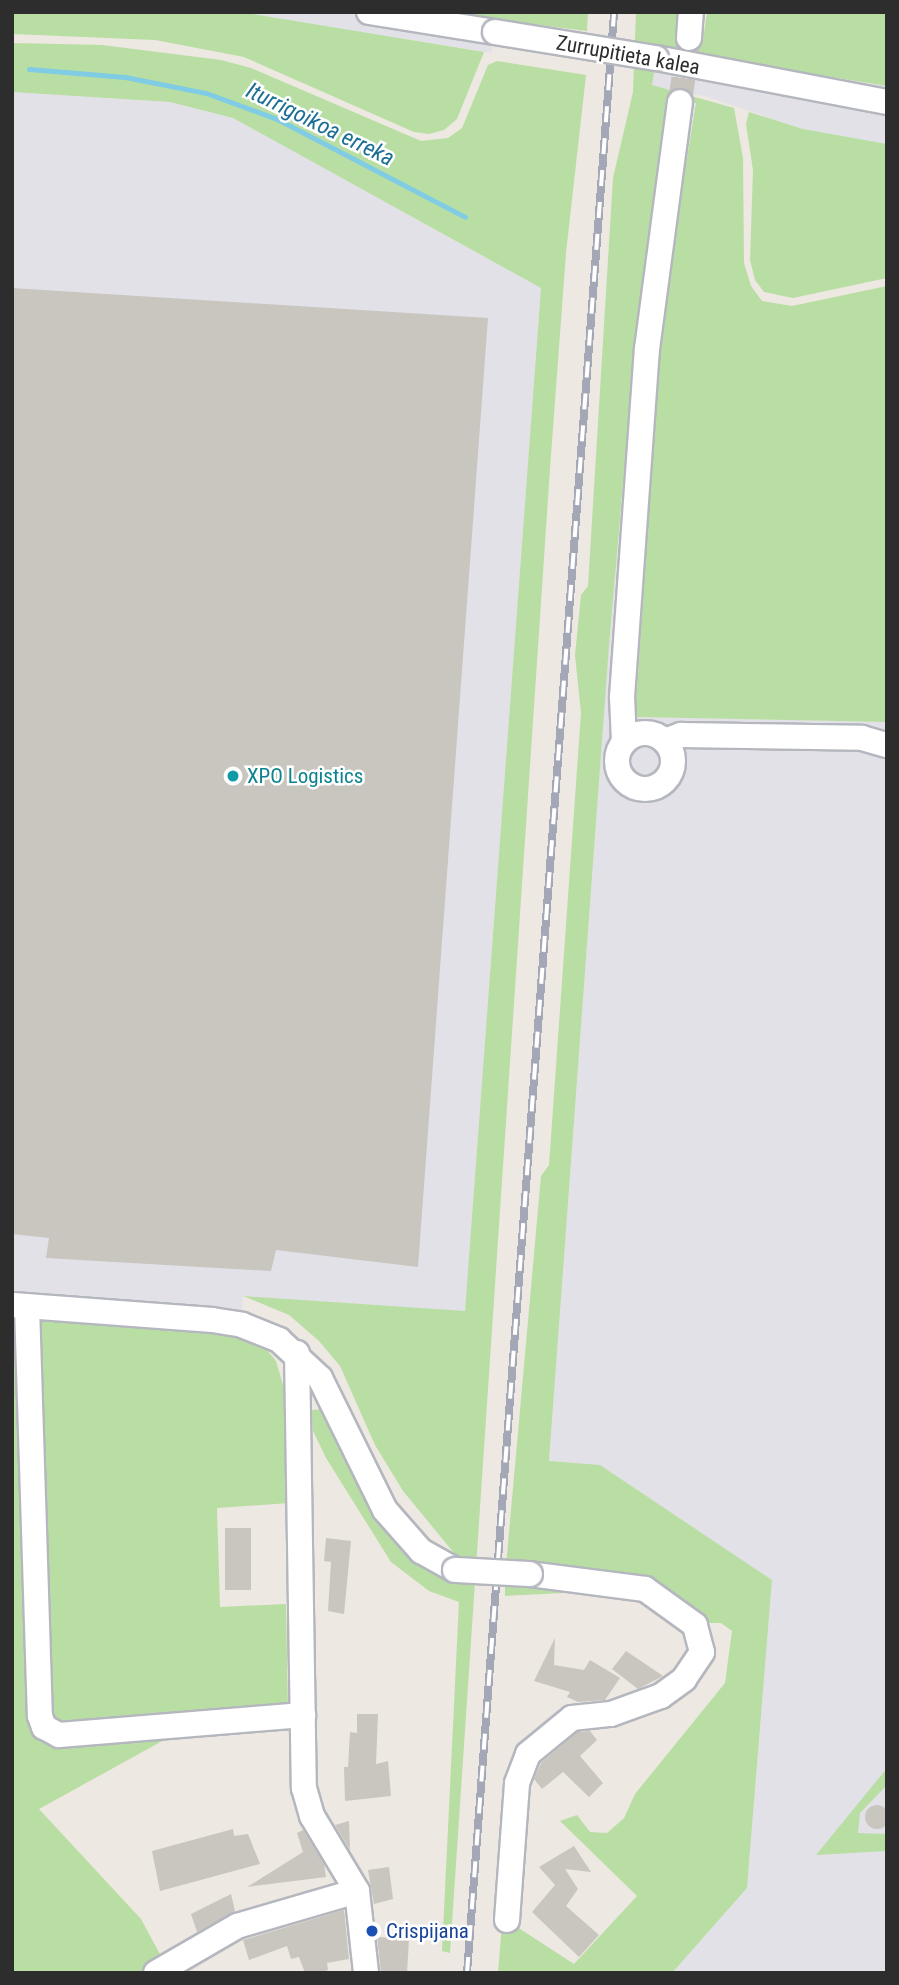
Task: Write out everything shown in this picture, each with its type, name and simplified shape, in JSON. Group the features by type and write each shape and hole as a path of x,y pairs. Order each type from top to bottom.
{"street":[{"name":"Zurrupitieta kalea","path":"369,12 656,58 887,102"},
{"path":"689,38 691,12"},
{"path":"665,741 673,762 670,774 662,783 640,788 621,775 618,753 624,742 621,708 647,349 680,102"},
{"path":"624,742 644,733 665,741 681,735 862,738 887,745"},
{"path":"303,1715 59,1735 44,1727 40,1716 20,1306 242,1325 297,1353 331,1397 363,1473 385,1510 421,1551 455,1570 530,1574 645,1589 695,1625 702,1652 684,1679 661,1696 611,1714 572,1718 528,1754 517,1783 507,1920"},
{"path":"297,1353 304,1788 312,1816 357,1891 366,1973"},
{"path":"156,1973 237,1926 357,1891"}],"shaded area":[{"path":"241,12 575,12 568,27 497,17 491,53"},
{"path":"657,48 887,86 887,144 803,129 705,96 662,90 652,85"},
{"name":"XPO Logistics","path":"12,92 170,102 233,118 541,288 465,1312 243,1296 239,1336 12,1316"},
{"path":"665,99 696,103 663,304 635,717 887,722 887,1973 672,1973 747,1888 772,1581 549,1461 609,646 636,333"}],"green space":[{"path":"12,12 241,12 484,52 457,119 444,130 429,134 414,132 244,57 155,40 12,34"},
{"path":"437,12 588,12 587,31"},
{"path":"636,12 678,12 675,35 703,40 707,12 887,13 887,86 658,49 652,85 734,108 743,158 744,263 751,286 762,301 792,306 887,286 887,722 635,717 663,304 696,103 666,99 636,333 609,646 549,1461 600,1465 772,1580 747,1888 672,1973 498,1973 502,1924 511,1923 574,1964 637,1896 560,1821 577,1815 590,1832 607,1833 624,1818 635,1794 725,1683 732,1631 721,1623 701,1623 689,1609 506,1566 541,1176 549,1165 581,713 575,655 581,595 588,586 613,178 633,92"},
{"path":"12,43 102,45 221,60 251,68 421,141 448,138 462,128 488,65 497,61 586,75 566,253 550,469 450,1953 442,1951 459,1602 429,1591 391,1562 326,1458 313,1431 311,1410 327,1409 372,1507 397,1543 417,1559 459,1559 403,1491 375,1445 340,1366 319,1341 289,1315 243,1296 465,1311 541,288 233,118 170,102 12,92"},
{"path":"749,112 803,129 887,144 887,278 793,298 764,292 755,280 750,260 753,170 746,124"},
{"path":"12,1316 149,1324 239,1336 262,1344 276,1361 285,1392 290,1503 217,1508 220,1607 286,1604 288,1711 184,1729 39,1809 141,1919 170,1973 12,1973"},
{"path":"505,1581 583,1592 505,1596"},
{"path":"887,1768 887,1785 860,1813 858,1833 887,1834 887,1851 816,1855"}],"building":[{"name":"XPO Logistics","path":"12,288 488,318 418,1267 276,1250 271,1271 46,1258 49,1238 12,1234"},
{"path":"225,1528 251,1528 251,1590 225,1590"},
{"path":"326,1538 351,1541 344,1614 328,1611 331,1562 324,1561"},
{"path":"555,1638 554,1665 584,1670 590,1660 620,1678 605,1700 578,1702 567,1697 570,1692 534,1681"},
{"path":"626,1651 663,1676 638,1689 612,1669"},
{"path":"357,1714 378,1714 376,1764 388,1761 391,1796 345,1801 344,1767 348,1767 350,1732 357,1733"},
{"path":"590,1731 597,1740 580,1756 603,1783 589,1797 563,1772 542,1789 534,1779 541,1763 578,1732"},
{"path":"877,1805 888,1812 889,1817 882,1828 877,1829 866,1822 865,1817 872,1806"},
{"path":"349,1821 350,1850 335,1825"},
{"path":"233,1829 234,1836 248,1834 260,1864 160,1891 152,1851"},
{"path":"303,1830 324,1864 326,1877 247,1887 303,1852 297,1833"},
{"path":"574,1846 591,1872 565,1869 578,1889 566,1906 599,1935 579,1957 532,1912 555,1885 539,1867"},
{"path":"389,1867 393,1899 374,1904 368,1870"},
{"path":"231,1894 235,1911 197,1932 191,1914"},
{"path":"344,1910 349,1959 327,1963 328,1970 320,1973 305,1973 299,1957 291,1959 287,1946 249,1960 243,1940"},
{"path":"377,1937 409,1939 407,1973 381,1973"}],"waterway":[{"name":"Iturrigoikoa erreka","path":"29,69 125,77 206,93 277,119 465,217"}],"tunnel":[{"path":"680,102 689,38"}],"railway":[{"path":"467,1973 614,12"}],"place":[{"name":"XPO Logistics","path":"233,776"},
{"name":"Crispijana","path":"372,1931"}]}
